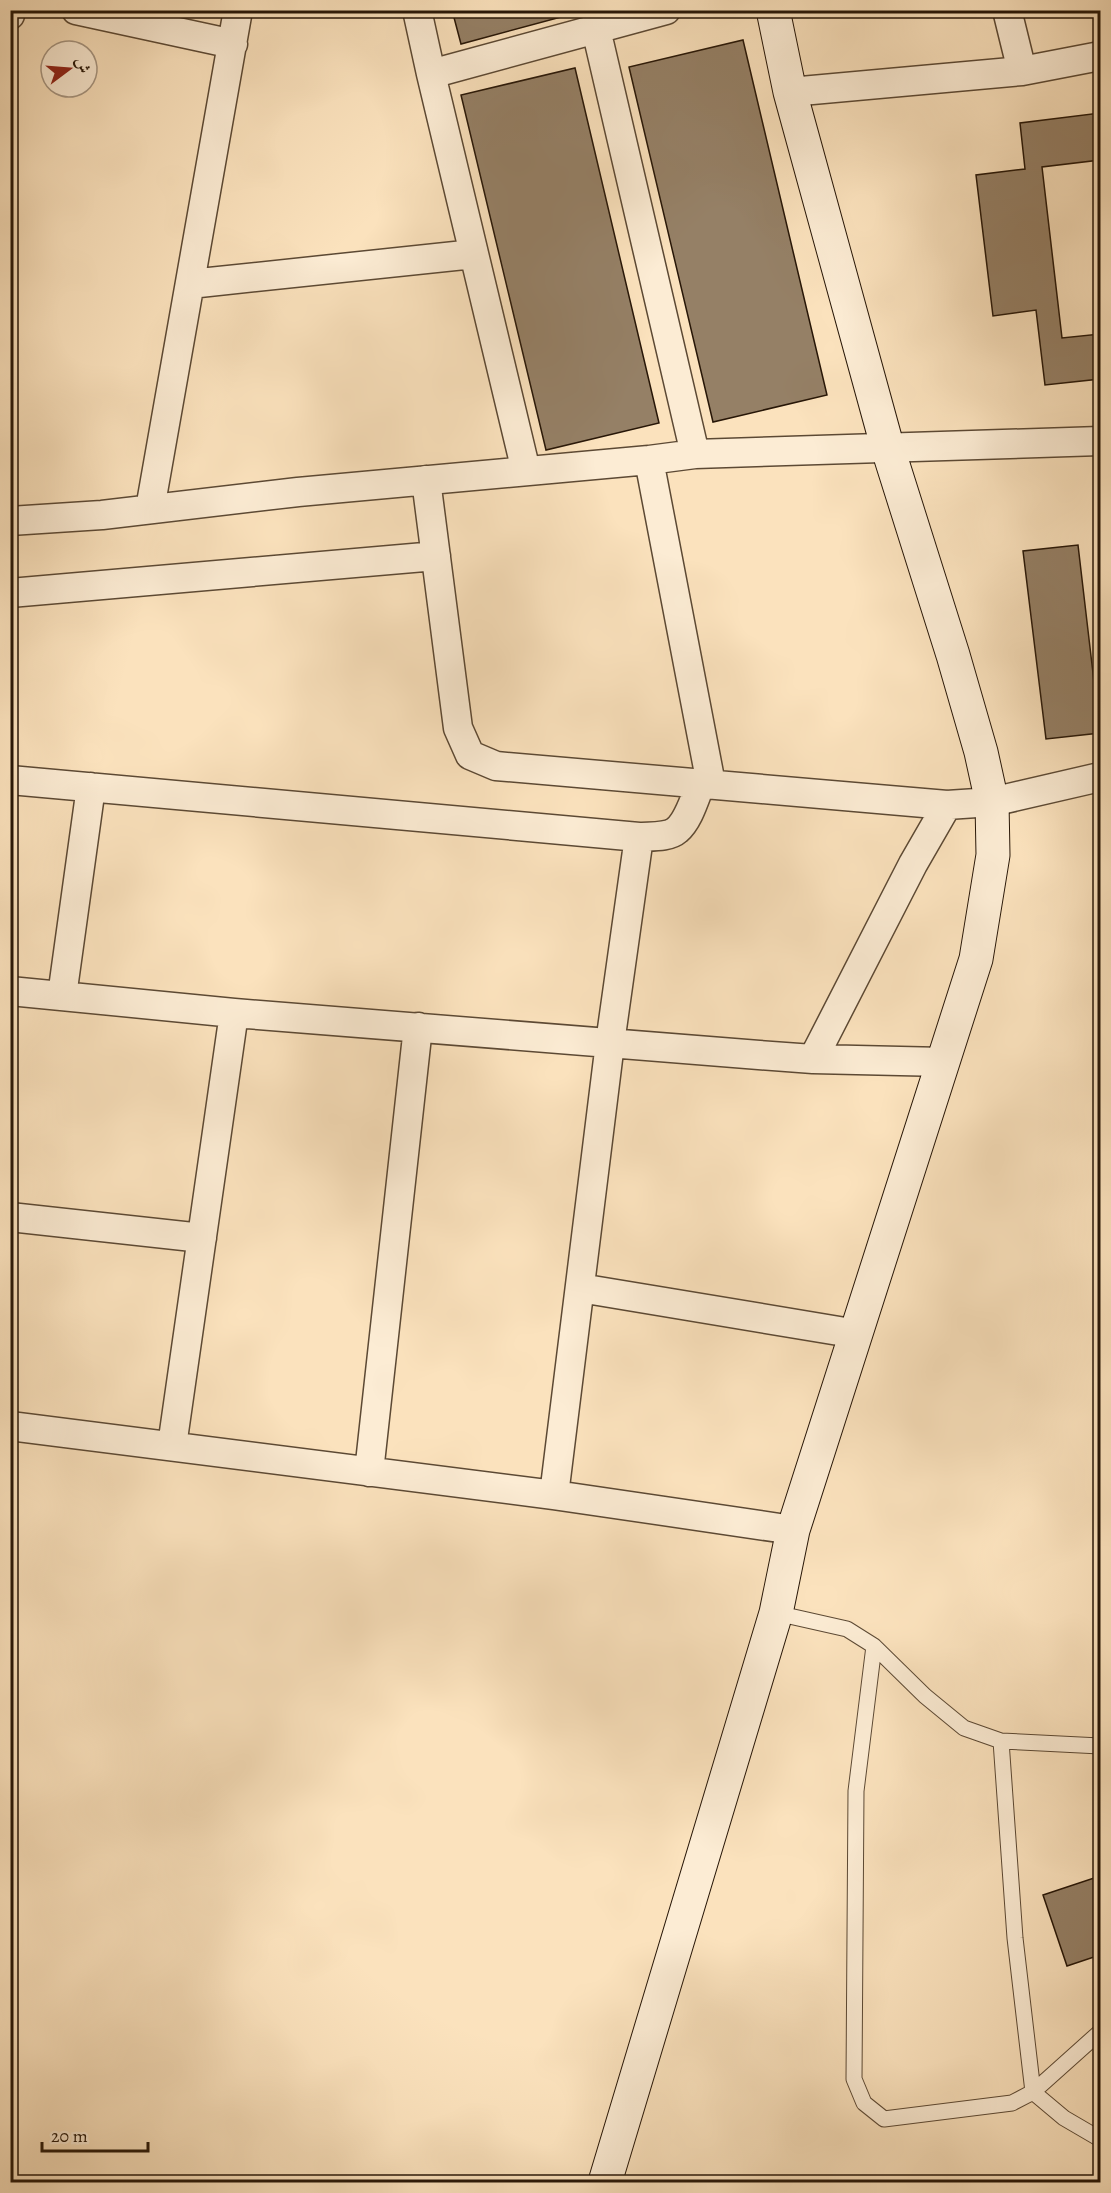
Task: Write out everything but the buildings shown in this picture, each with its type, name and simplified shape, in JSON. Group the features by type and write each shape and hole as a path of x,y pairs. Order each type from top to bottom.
{"main road":[{"path":"605,2182 776,1613 794,1530 976,959 993,855 992,802 981,753 953,655 888,449 790,92 773,10"}],"street":[{"path":"10,15 11,10"},
{"path":"76,10 233,44"},
{"path":"150,509 238,10"},
{"path":"417,10 526,471"},
{"path":"431,74 666,10"},
{"path":"1007,10 1022,71"},
{"path":"596,29 695,454"},
{"path":"790,92 1022,71 1101,56"},
{"path":"190,285 474,254"},
{"path":"10,521 102,515 298,492 695,454 1101,441"},
{"path":"10,780 639,837 666,835 677,830 706,783 649,460"},
{"path":"426,480 458,728 470,755 496,766 947,805 992,802 1101,777"},
{"path":"10,593 436,556"},
{"path":"62,996 91,787"},
{"path":"813,1059 903,884 947,805"},
{"path":"554,1495 610,1043 639,837"},
{"path":"10,991 234,1013 813,1059 944,1062"},
{"path":"172,1446 234,1013"},
{"path":"369,1472 418,1028"},
{"path":"10,1217 202,1238"},
{"path":"579,1288 857,1334"},
{"path":"10,1426 554,1495 794,1530"}],"lane":[{"path":"776,1613 847,1629 874,1646 925,1696 964,1728 1001,1741 1101,1746"},
{"path":"874,1646 856,1791 854,2079 864,2103 884,2119 1012,2103 1033,2092 1101,2032"},
{"path":"1001,1741 1015,1938 1033,2092 1064,2118 1101,2139"}]}
